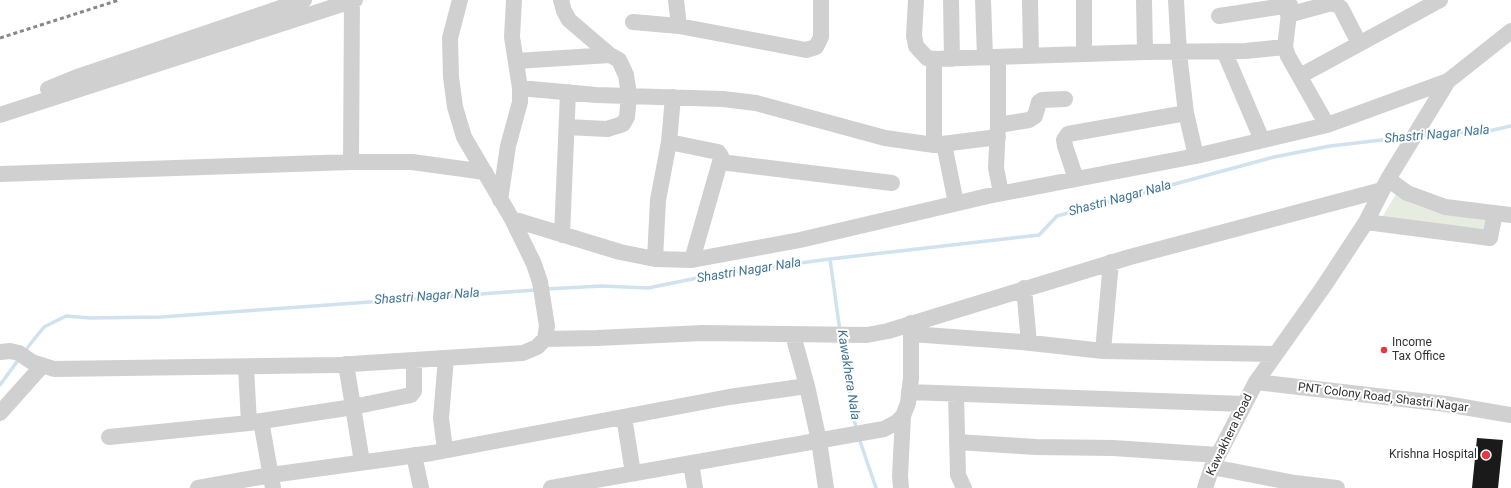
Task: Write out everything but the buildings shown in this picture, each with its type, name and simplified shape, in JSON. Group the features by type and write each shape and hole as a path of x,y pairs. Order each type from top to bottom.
{"street":[{"path":"0,107 28,98 80,76 304,0"},
{"path":"0,115 354,0 351,162"},
{"path":"0,352 10,350 54,369 246,367 346,364 523,353 537,347 545,338 547,326 546,312 540,282 534,264 512,219 464,137 455,107 451,77 450,38 460,0"},
{"path":"500,200 508,146 520,102 520,88 512,37 514,0"},
{"path":"561,0 564,11 569,20 610,55 616,57 623,66 629,95 627,117 620,126 607,129 567,128"},
{"path":"676,0 679,26"},
{"path":"633,22 679,26 806,50 812,49 821,37 821,0"},
{"path":"916,0 914,36 916,46 927,58 934,60 1146,52 1179,53 1285,47"},
{"path":"951,0 952,59"},
{"path":"983,0 991,57 998,131 996,168 1001,194"},
{"path":"1030,0 1031,56"},
{"path":"1084,0 1084,54"},
{"path":"1144,0 1146,52"},
{"path":"1176,0 1179,53 1186,113 1196,156"},
{"path":"1300,76 1431,2"},
{"path":"1219,16 1290,7 1336,4 1341,8 1359,43"},
{"path":"1290,7 1285,47 1327,125"},
{"path":"512,219 615,251 656,259 692,260 800,240 956,203 1196,156 1327,125 1448,81 1511,31"},
{"path":"1224,51 1262,140"},
{"path":"516,61 610,55"},
{"path":"934,60 939,144 956,203"},
{"name":"Kawakhera Road","path":"1205,488 1215,461 1256,382 1324,286 1366,222 1385,185 1402,158 1426,114 1448,81"},
{"path":"520,88 568,92 723,99 756,103 885,138 939,144 998,131 1029,120 1034,116 1039,102 1042,100 1065,99"},
{"path":"562,235 568,92"},
{"path":"656,259 658,200 669,142 673,97"},
{"path":"1076,179 1064,146 1064,140 1068,134 1077,131 1186,113"},
{"path":"669,142 718,152 721,156 692,260"},
{"path":"0,174 351,162 412,162 484,172"},
{"path":"720,162 892,182"},
{"path":"911,329 1024,288 1385,185 1445,207 1511,215"},
{"path":"1366,222 1490,238 1495,213"},
{"path":"1103,351 1111,262"},
{"path":"1024,288 1029,343"},
{"path":"545,338 598,338 703,333 852,336 911,329 1103,351 1275,354"},
{"path":"901,488 900,476 903,416 908,403 911,329"},
{"path":"793,335 807,386 819,440 826,488"},
{"path":"445,450 441,418 446,358"},
{"path":"0,413 31,360"},
{"path":"109,437 255,422 353,407 412,394 414,391 414,360"},
{"path":"346,364 362,462"},
{"path":"246,367 255,422 272,481"},
{"name":"PNT Colony Road, Shastri Nagar","path":"1256,382 1446,404 1511,415"},
{"path":"198,488 272,481 362,462 445,450 729,397 807,386"},
{"path":"909,392 1244,404"},
{"path":"956,394 958,475 964,488"},
{"path":"551,488 613,483 633,473 866,433 884,428 897,422 903,416"},
{"path":"624,417 633,473"},
{"path":"957,442 1036,447 1113,448 1215,461 1294,485 1337,488"},
{"path":"414,455 421,488"},
{"path":"691,463 695,488"}],"shaded area":[{"path":"1396,194 1410,203 1438,213 1487,220 1486,229 1381,219"}],"waterway":[{"name":"Shastri Nagar Nala","path":"1420,136 1447,132 1480,133 1511,126"},
{"name":"Shastri Nagar Nala","path":"546,289 602,286 648,288 717,274 830,259 1039,235 1057,216 1274,157 1330,146 1408,137"},
{"name":"Kawakhera Nala","path":"830,259 840,331"},
{"name":"Shastri Nagar Nala","path":"24,352 44,327 66,316 90,318 161,317 536,290"},
{"name":"Kawakhera Nala","path":"841,340 854,420 857,430"},
{"name":"Shastri Nagar Nala","path":"0,385 19,359"},
{"name":"Kawakhera Nala","path":"859,438 876,488"}],"railway":[{"path":"0,38 119,0"}],"place":[{"name":"Income Tax Office","path":"1384,350"},
{"name":"Krishna Hospital","path":"1486,455"}]}
